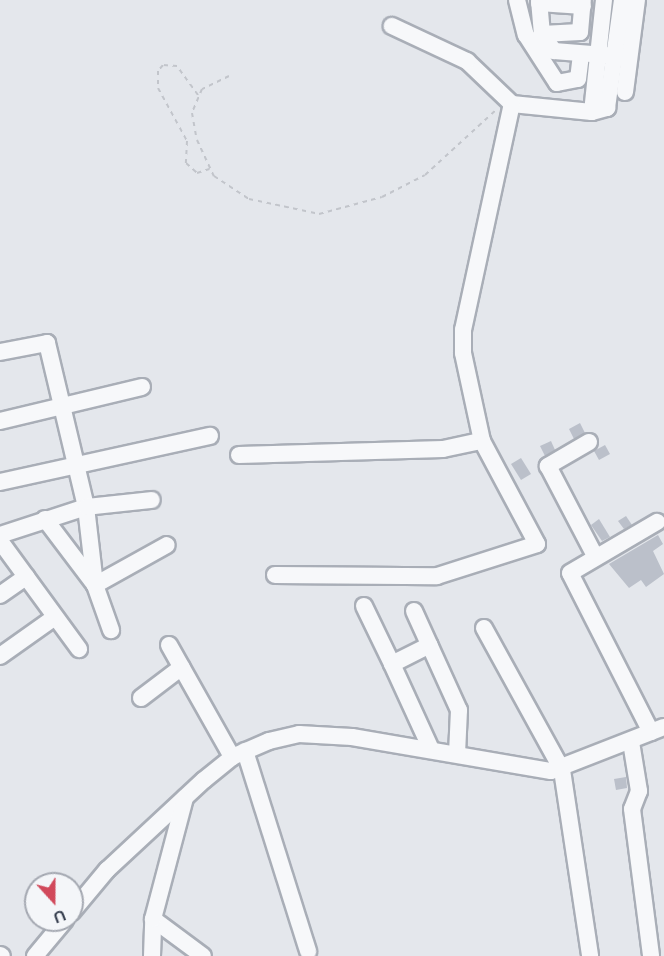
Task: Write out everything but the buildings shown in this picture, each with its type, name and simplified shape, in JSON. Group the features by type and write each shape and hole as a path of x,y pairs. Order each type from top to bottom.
{"street":[{"path":"518,0 526,35 557,83 578,79 589,55 604,0"},
{"path":"392,26 467,61 512,104 592,112 611,102 622,0"},
{"path":"625,92 637,0"},
{"path":"542,34 578,33 583,3 539,2 542,34 554,51 617,56"},
{"path":"589,55 592,112"},
{"path":"275,575 437,576 537,544 482,441 463,330 512,104"},
{"path":"0,352 47,343 86,507 95,585 111,630"},
{"path":"0,421 142,387"},
{"path":"0,482 74,463 210,436"},
{"path":"239,455 443,449 482,441"},
{"path":"589,442 543,469 595,556"},
{"path":"0,536 86,507 152,500"},
{"path":"45,519 95,585"},
{"path":"84,898 107,870 185,798 238,754 284,737 312,734 431,749 562,770 657,730 570,573 595,556 657,522"},
{"path":"0,541 79,649"},
{"path":"95,585 167,545"},
{"path":"0,596 26,577"},
{"path":"364,606 431,749"},
{"path":"414,610 461,718 457,754"},
{"path":"0,656 55,617"},
{"path":"484,628 562,770 590,956"},
{"path":"169,645 238,754 308,951"},
{"path":"392,664 430,645"},
{"path":"141,698 182,667"},
{"path":"631,742 639,791 632,809 651,956"},
{"path":"152,956 153,919 185,798"},
{"path":"153,919 203,956"},
{"path":"35,956 55,932"}],"path":[{"path":"209,169 197,173 186,163 187,141 158,88 158,71 163,65 177,66 198,96 194,126 209,169 220,184 249,199 331,213 391,194 425,175 452,155 481,117 512,104"},
{"path":"198,96 229,76"}]}
